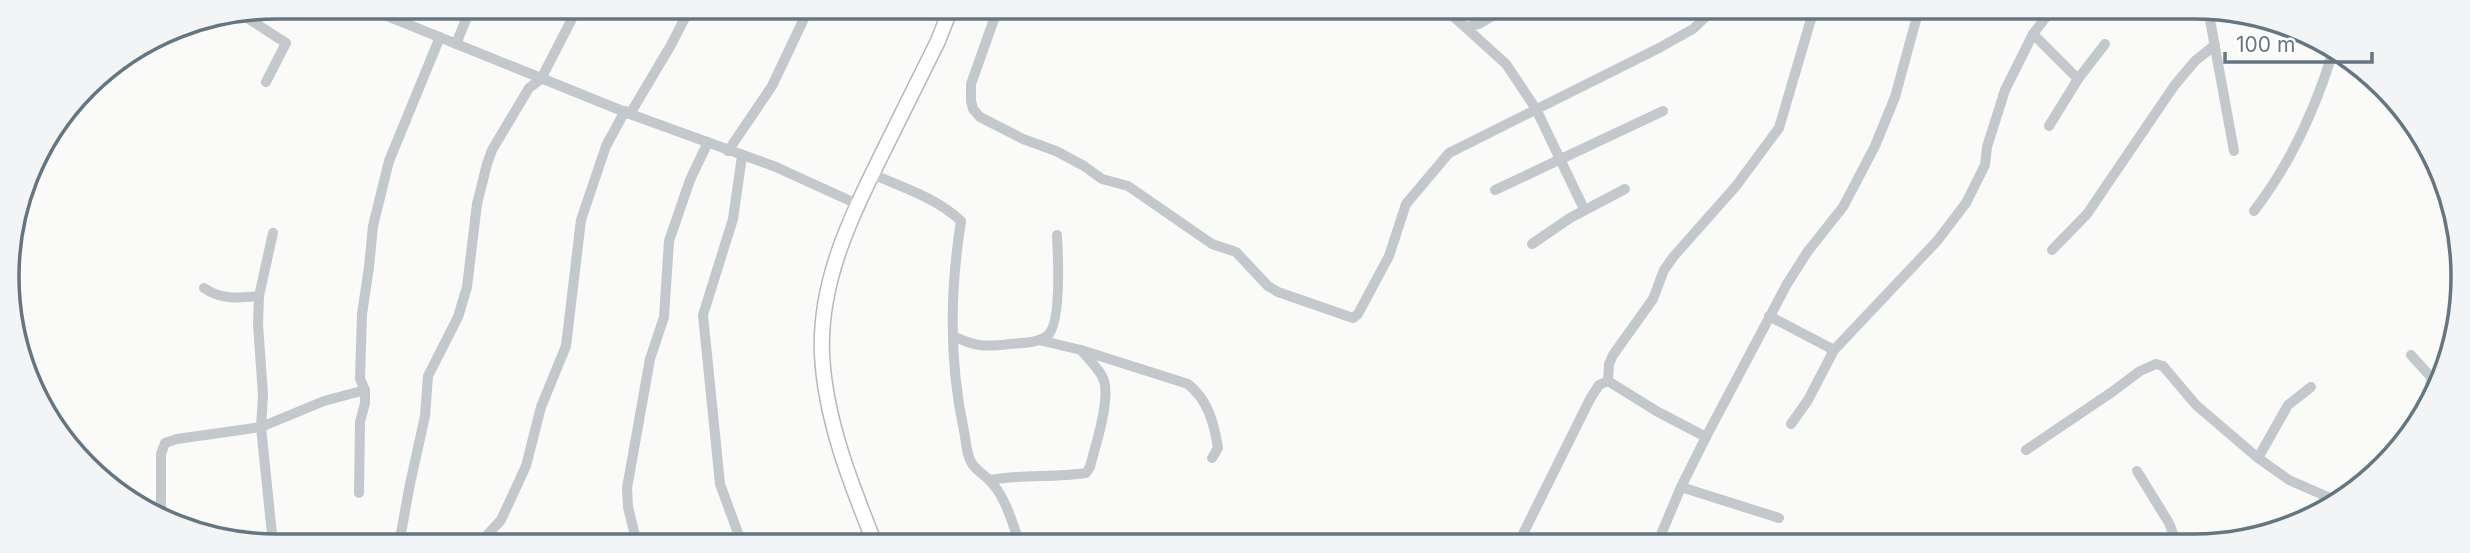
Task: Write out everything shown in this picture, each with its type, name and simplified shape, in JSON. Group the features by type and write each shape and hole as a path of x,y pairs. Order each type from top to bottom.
{"street":[{"path":"395,19 627,113 776,167 857,204"},
{"path":"456,44 466,19"},
{"path":"401,534 425,416 428,376 458,317 467,287 477,204 487,164 492,150 529,88 541,79 572,19"},
{"path":"488,534 501,520 526,466 541,407 566,346 581,220 606,146 671,45 684,19"},
{"path":"728,151 772,86 804,19"},
{"path":"871,534 838,440 828,397 822,354 824,311 842,238 947,19"},
{"path":"994,19 971,84 971,101 980,117 1023,139 1056,151 1102,179 1128,186 1212,244 1236,253 1268,286 1278,292 1353,318 1390,256 1406,204 1449,153 1659,48 1693,29 1704,19"},
{"path":"1457,19 1500,57 1536,109 1584,209"},
{"path":"1466,27 1488,19"},
{"path":"1608,381 1609,364 1613,355 1653,299 1664,270 1743,178 1779,128 1811,19"},
{"path":"1661,534 1681,487 1769,316 1808,251 1843,207 1875,146 1895,97 1916,19"},
{"path":"1791,425 1808,401 1834,350 1937,241 1966,203 1985,165 1987,147 2005,90 2045,19"},
{"path":"252,20 286,43 266,82"},
{"path":"2210,20 2234,151"},
{"path":"2034,34 2078,79"},
{"path":"359,493 360,422 365,402 365,390 360,379 362,314 375,213 389,161 440,37"},
{"path":"2049,127 2078,79 2105,44"},
{"path":"2052,250 2087,214 2174,86 2195,61 2215,45"},
{"path":"2254,211 2287,163 2330,59"},
{"path":"1494,190 1663,111"},
{"path":"635,534 627,488 650,359 664,317 669,242 690,180 708,142"},
{"path":"738,534 720,484 703,315 733,219 742,156"},
{"path":"872,174 916,192 961,221 954,282 953,336 960,412 970,461 980,474 990,480 1003,499 1016,534"},
{"path":"1532,244 1584,209 1625,189"},
{"path":"272,534 261,427 263,395 258,324 259,296 273,233"},
{"path":"1039,340 1049,335 1054,326 1057,235"},
{"path":"204,288 219,296 259,296"},
{"path":"1769,316 1834,350"},
{"path":"953,336 976,346 1039,340 1081,350 1188,384 1197,391 1209,412 1218,448 1212,458"},
{"path":"990,480 1012,476 1086,473 1090,467 1106,398 1106,386 1103,376 1081,350"},
{"path":"2411,355 2430,376"},
{"path":"2026,450 2112,393 2140,371 2156,364 2163,366 2196,405 2258,458 2290,480 2326,496"},
{"path":"1608,381 1658,412 1706,437"},
{"path":"1523,534 1590,399 1599,385 1608,381"},
{"path":"2258,458 2288,405 2311,387"},
{"path":"161,506 161,454 165,443 261,427 324,401 365,390"},
{"path":"2137,471 2173,534"},
{"path":"1681,487 1779,519"}]}
